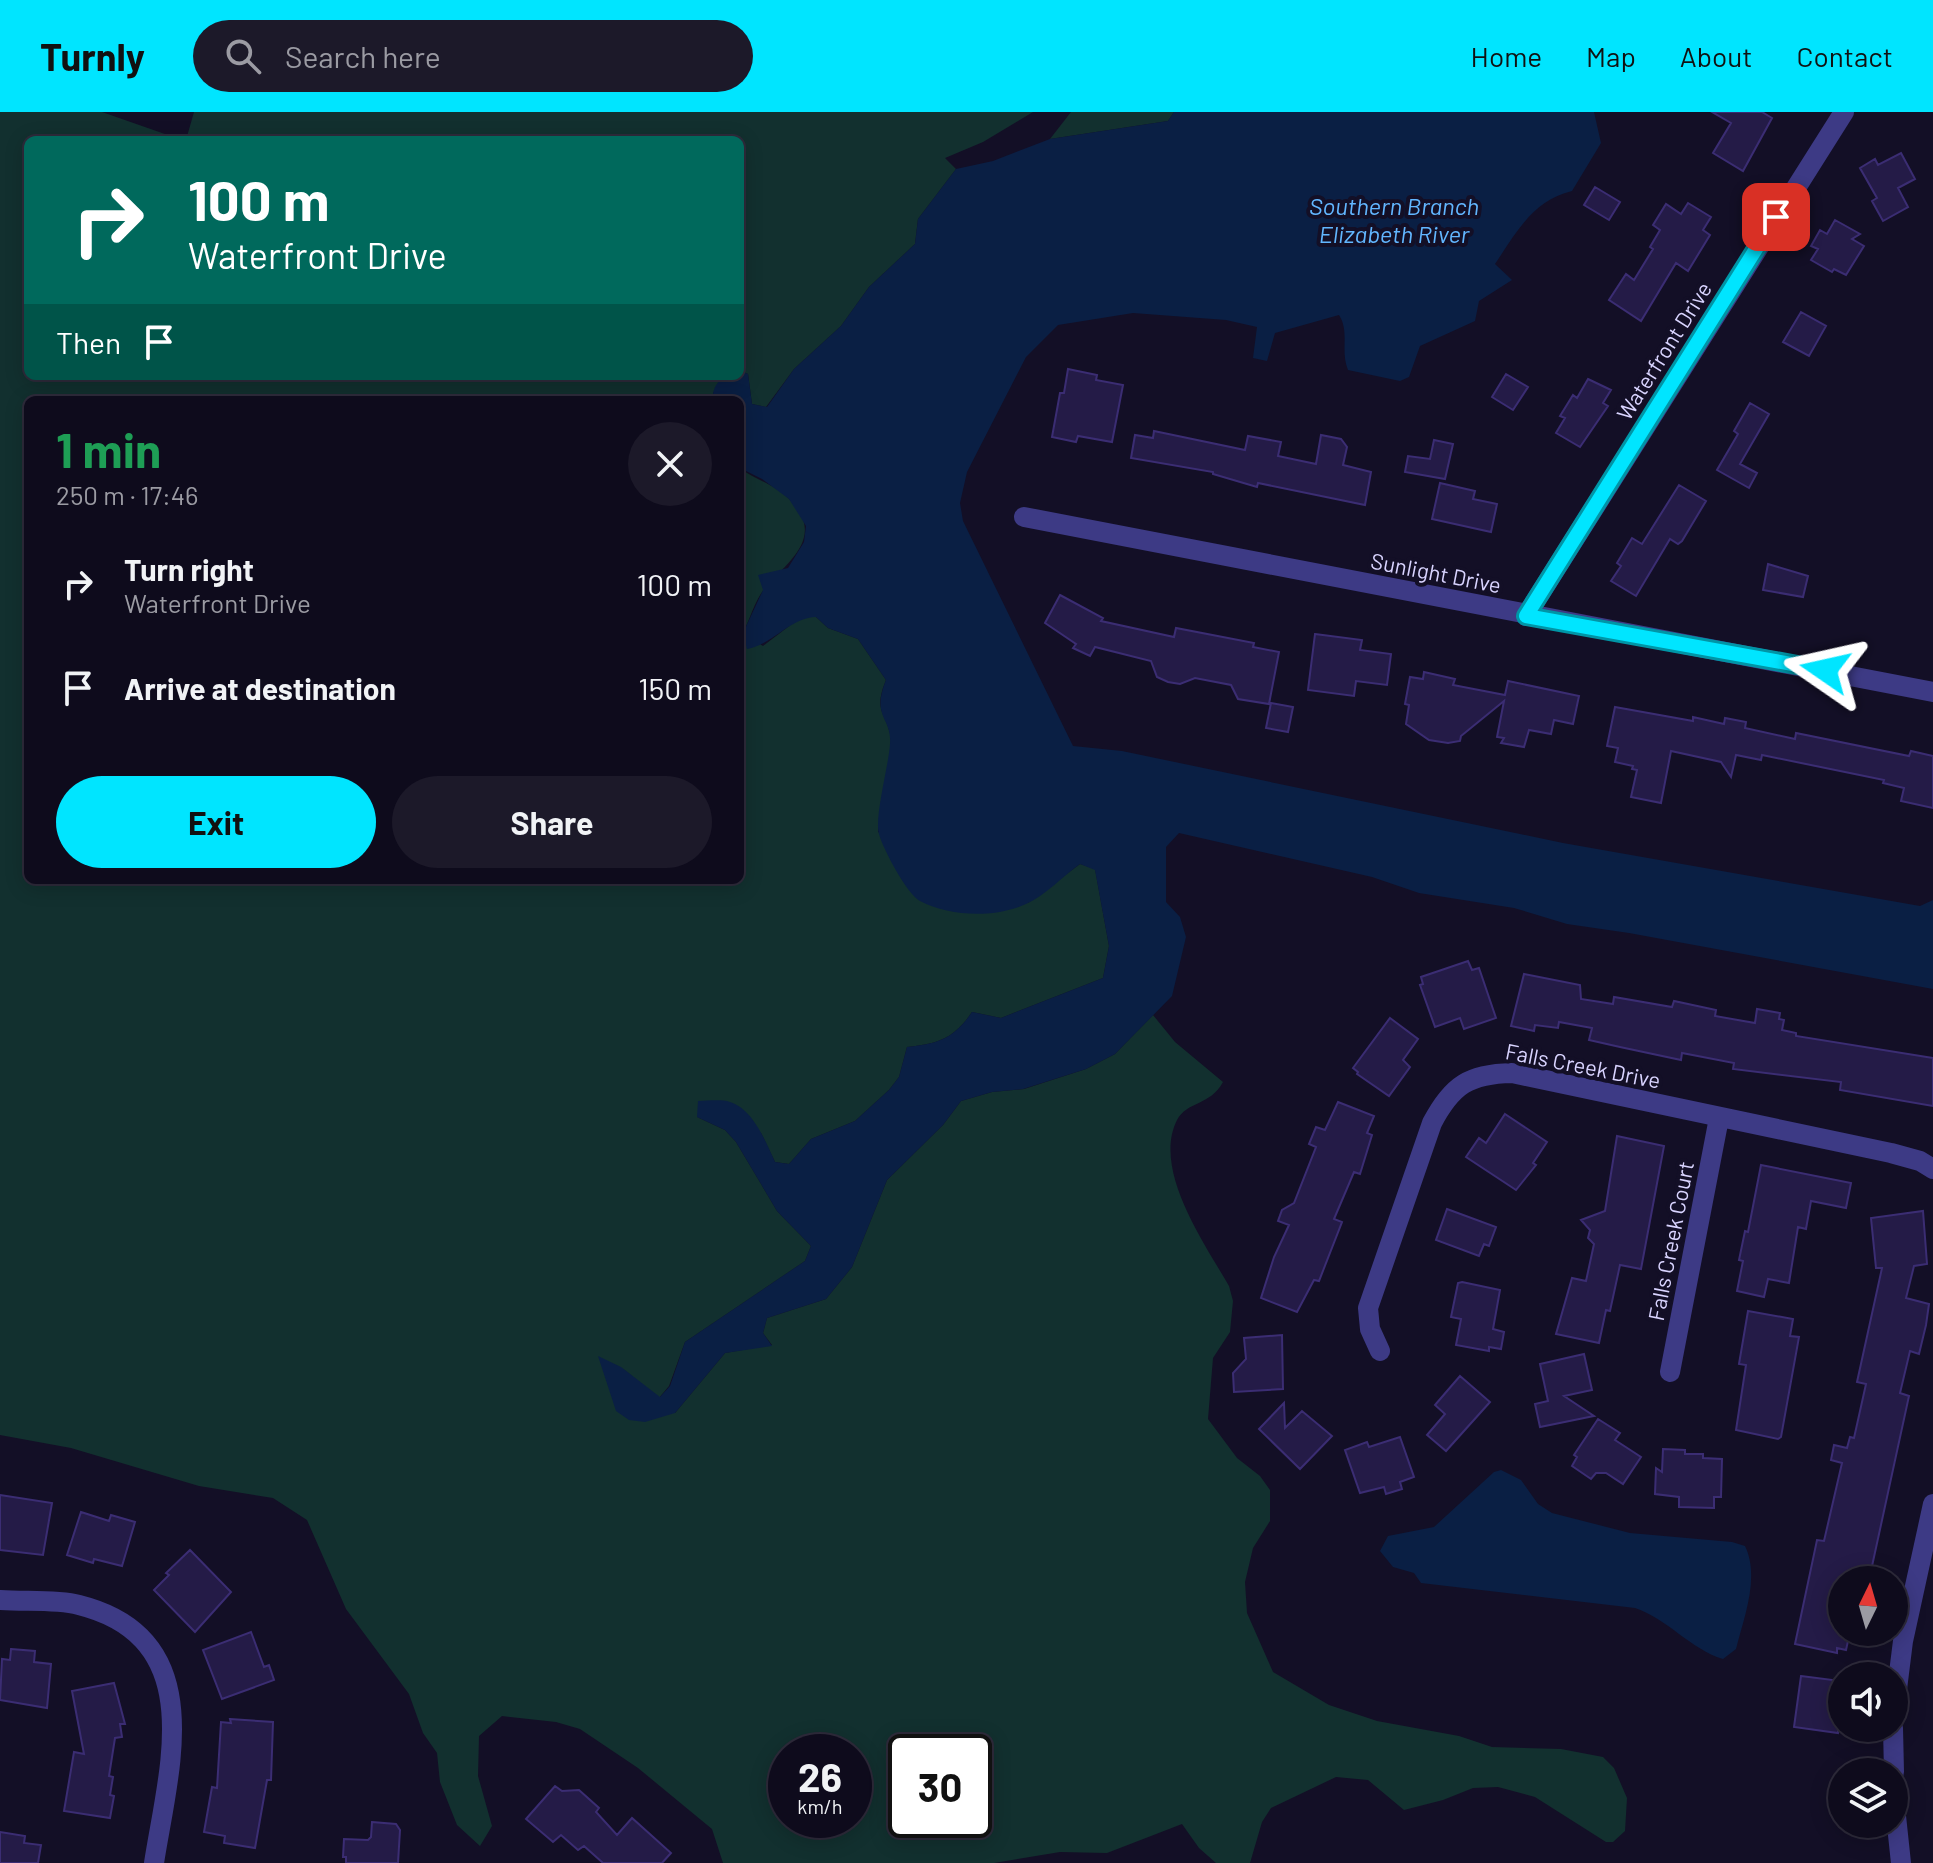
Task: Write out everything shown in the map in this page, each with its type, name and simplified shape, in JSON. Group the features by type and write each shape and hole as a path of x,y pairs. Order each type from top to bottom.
{"street":[{"name":"Waterfront Drive","path":"1526,616 1844,112"},
{"name":"Sunlight Drive","path":"1024,517 1933,692"},
{"name":"Falls Creek Drive","path":"1380,1351 1370,1329 1368,1308 1432,1123 1444,1101 1462,1083 1486,1073 1512,1073 1891,1153 1920,1161 1933,1169"},
{"name":"Falls Creek Court","path":"1670,1372 1719,1118"},
{"path":"1900,1662 1933,1504"},
{"path":"0,1600 76,1605 108,1615 136,1633 157,1659 170,1689 175,1722 154,1863"},
{"path":"1898,1838 1901,1863"}],"green space":[{"path":"0,112 102,112 171,136 24,136 24,380 722,380 713,396 24,396 24,884 744,884 744,634 763,646 801,617 816,617 828,628 858,639 886,680 880,700 891,749 878,832 1028,903 1080,864 1095,869 1109,946 1103,978 1001,1018 972,1012 944,1038 907,1047 899,1077 889,1090 855,1121 811,1139 789,1164 775,1162 761,1133 697,1117 725,1130 736,1142 777,1211 811,1246 805,1261 685,1342 669,1386 659,1398 621,1367 675,1413 725,1353 772,1345 763,1333 767,1318 826,1299 852,1267 887,1180 943,1125 961,1101 992,1092 1024,1089 1086,1069 1115,1054 1153,1015 1175,1042 1223,1082 1212,1095 1187,1109 1177,1120 1171,1140 1171,1161 1185,1206 1229,1286 1233,1301 1230,1332 1213,1358 1208,1419 1237,1458 1260,1476 1270,1490 1270,1521 1253,1548 1245,1582 1247,1613 1273,1672 1329,1705 1377,1721 1459,1736 1492,1747 1561,1749 1603,1757 1614,1768 1627,1798 1625,1831 1613,1842 1606,1842 1535,1797 1498,1787 1473,1788 1404,1810 1368,1780 1336,1777 1271,1808 1262,1822 1250,1863 1216,1863 1199,1848 1182,1824 1107,1853 1060,1852 994,1863 723,1863 712,1829 638,1768 580,1729 556,1722 502,1716 479,1736 478,1776 492,1826 480,1846 457,1825 440,1782 437,1753 423,1733 409,1694 346,1609 307,1520 273,1498 199,1486 71,1448 0,1435"},
{"path":"194,112 1033,112 983,142 945,158 956,169 918,219 915,244 869,287 841,326 794,369 766,407 752,404 748,374 744,372 744,136 187,136"},
{"path":"1071,112 1174,112 1168,121 1050,139"},
{"path":"744,471 787,497 804,523 801,546 761,593 744,631"}],"water":[{"name":"Southern Branch Elizabeth River","path":"1174,112 1594,112 1601,143 1572,191 1558,195 1536,210 1495,264 1512,280 1479,301 1475,321 1420,346 1409,377 1400,381 1348,370 1344,328 1339,315 1275,333 1267,361 1253,358 1257,327 1226,320 1133,313 1058,325 1026,357 967,472 960,503 963,521 1073,746 1122,751 1563,843 1920,906 1933,900 1933,989 1567,924 1514,908 1419,893 1372,877 1179,833 1166,847 1166,902 1180,917 1186,937 1172,996 1115,1054 1086,1069 1023,1089 992,1092 961,1101 943,1125 887,1180 852,1267 826,1299 767,1318 763,1333 772,1346 725,1353 675,1413 645,1422 629,1420 616,1411 598,1356 621,1367 660,1397 670,1386 685,1342 805,1261 811,1246 777,1211 736,1142 725,1130 697,1117 698,1101 723,1101 738,1106 758,1127 775,1162 789,1164 811,1139 855,1121 889,1090 899,1077 907,1047 944,1038 972,1012 1001,1018 1103,978 1109,946 1095,870 1080,864 1033,900 1001,912 973,914 945,910 920,901 909,890 885,850 878,826 890,744 881,710 886,680 858,639 828,628 816,617 806,618 747,649 744,631 763,590 758,575 788,568 804,542 806,526 789,499 744,470 744,396 713,396 715,388 723,380 744,380 744,372 748,374 752,404 767,407 794,369 841,326 869,287 915,244 918,219 956,169 993,161 1050,139 1168,121"},
{"path":"1501,1470 1521,1480 1538,1504 1552,1513 1630,1533 1732,1542 1745,1546 1751,1584 1736,1649 1723,1659 1635,1608 1421,1583 1414,1573 1393,1567 1380,1551 1388,1536 1434,1527 1494,1472"}],"building":[{"path":"1712,112 1762,112 1772,118 1743,171 1713,153 1731,123"},
{"path":"1901,153 1915,179 1898,188 1908,207 1883,221 1872,201 1877,198 1860,168 1875,159 1878,165"},
{"path":"1595,187 1620,202 1609,220 1584,205"},
{"path":"1688,203 1711,217 1703,230 1710,235 1688,271 1676,263 1641,321 1609,300 1626,274 1634,280 1653,249 1650,247 1660,230 1653,225 1666,204 1681,214"},
{"path":"1835,220 1860,234 1852,239 1864,246 1846,275 1834,269 1832,272 1811,260 1818,249 1811,246 1820,230 1827,234"},
{"path":"1801,312 1826,326 1809,356 1783,342"},
{"path":"1068,369 1097,375 1096,380 1123,385 1112,442 1078,436 1076,442 1052,437"},
{"path":"1506,374 1528,387 1513,410 1492,397"},
{"path":"1588,379 1611,390 1603,403 1608,406 1580,447 1556,433 1565,418 1560,416 1573,395 1577,398"},
{"path":"1750,403 1769,414 1740,464 1757,473 1749,488 1717,470 1738,434 1734,431"},
{"path":"1154,431 1245,450 1248,436 1281,442 1278,456 1316,464 1321,435 1341,439 1347,447 1343,465 1371,472 1365,505 1258,483 1257,487 1213,472 1131,458 1135,435 1153,438"},
{"path":"1434,440 1453,444 1445,479 1405,472 1408,456 1430,459"},
{"path":"1440,483 1475,491 1473,499 1497,504 1491,532 1432,519"},
{"path":"1679,485 1706,501 1682,541 1678,544 1670,539 1636,596 1611,581 1621,566 1617,563 1632,538 1642,544"},
{"path":"1768,564 1808,576 1803,597 1763,590"},
{"path":"1060,595 1103,618 1101,621 1174,637 1176,628 1254,643 1253,647 1279,652 1269,704 1238,699 1231,685 1195,678 1180,684 1168,682 1157,677 1151,661 1095,647 1090,656 1073,648 1076,644 1045,623"},
{"path":"1315,634 1362,640 1360,650 1391,654 1387,685 1356,681 1354,696 1308,690"},
{"path":"1424,672 1455,679 1453,685 1505,695 1508,681 1579,696 1573,724 1554,720 1551,734 1529,730 1524,747 1501,743 1504,738 1497,737 1504,701 1461,736 1460,741 1429,740 1406,724 1409,705 1405,704 1410,677 1423,679"},
{"path":"1271,703 1293,707 1288,732 1266,728"},
{"path":"1615,707 1693,721 1693,717 1724,724 1725,718 1746,722 1745,728 1795,739 1796,733 1909,756 1911,751 1933,756 1933,808 1901,801 1904,788 1883,783 1884,780 1762,755 1761,760 1736,755 1731,777 1721,762 1671,751 1661,803 1631,797 1637,770 1615,762 1618,748 1607,746"},
{"path":"1468,961 1472,970 1479,968 1496,1018 1464,1029 1460,1018 1435,1027 1420,985 1423,984 1421,977"},
{"path":"1524,974 1580,985 1581,999 1613,1004 1614,997 1672,1007 1674,1001 1716,1010 1715,1016 1755,1023 1757,1009 1780,1013 1779,1019 1784,1020 1782,1030 1796,1033 1796,1036 1933,1058 1933,1106 1840,1090 1841,1082 1733,1069 1734,1063 1682,1053 1681,1060 1589,1040 1592,1028 1559,1022 1558,1028 1535,1025 1534,1031 1511,1026"},
{"path":"1390,1018 1418,1039 1403,1060 1410,1067 1389,1096 1353,1068"},
{"path":"1338,1102 1374,1116 1367,1133 1372,1135 1360,1174 1354,1172 1334,1219 1342,1222 1319,1281 1314,1280 1297,1312 1261,1298 1274,1257 1289,1225 1278,1221 1282,1210 1294,1203 1316,1147 1309,1144 1316,1127 1325,1130"},
{"path":"1505,1114 1547,1142 1533,1163 1536,1165 1516,1190 1466,1157 1479,1138 1486,1143"},
{"path":"1617,1136 1664,1146 1641,1269 1620,1265 1599,1343 1556,1334 1572,1278 1586,1281 1594,1244 1588,1238 1590,1230 1581,1220 1605,1211"},
{"path":"1761,1165 1851,1183 1846,1208 1811,1201 1806,1229 1798,1227 1789,1283 1768,1279 1764,1297 1737,1291 1743,1261 1739,1260 1745,1231 1748,1232"},
{"path":"1447,1209 1496,1227 1489,1246 1484,1244 1479,1256 1436,1240"},
{"path":"1923,1211 1927,1264 1914,1266 1906,1298 1929,1304 1919,1354 1910,1351 1900,1393 1909,1396 1872,1566 1828,1566 1828,1646 1847,1646 1846,1650 1837,1648 1837,1653 1795,1644 1817,1540 1824,1541 1842,1463 1831,1460 1834,1445 1847,1448 1850,1437 1854,1438 1866,1384 1857,1382 1882,1268 1876,1268 1871,1218"},
{"path":"1458,1283 1500,1290 1493,1329 1504,1332 1501,1349 1489,1347 1489,1351 1456,1345 1461,1319 1451,1317"},
{"path":"1748,1311 1793,1319 1790,1336 1799,1337 1781,1437 1778,1439 1736,1430 1746,1365 1739,1364"},
{"path":"1282,1335 1283,1389 1234,1392 1233,1373 1246,1359 1244,1338"},
{"path":"1584,1354 1592,1390 1564,1396 1594,1416 1540,1427 1535,1404 1548,1401 1540,1364"},
{"path":"1460,1376 1490,1402 1446,1451 1427,1435 1445,1414 1435,1405"},
{"path":"1284,1403 1285,1428 1302,1411 1332,1436 1300,1469 1259,1429"},
{"path":"1598,1419 1620,1433 1615,1440 1641,1457 1623,1484 1606,1473 1596,1473 1591,1479 1572,1466 1577,1457 1574,1455"},
{"path":"1400,1437 1414,1477 1400,1482 1402,1489 1386,1494 1384,1487 1360,1493 1345,1450 1367,1442 1369,1447"},
{"path":"1663,1449 1685,1450 1685,1454 1703,1454 1703,1458 1722,1459 1721,1497 1714,1497 1714,1508 1679,1507 1679,1497 1655,1494 1656,1468 1662,1472"},
{"path":"0,1495 52,1503 43,1555 0,1550"},
{"path":"81,1512 109,1521 111,1515 135,1522 122,1566 94,1559 93,1563 67,1555"},
{"path":"190,1550 231,1592 195,1632 154,1590 169,1575 166,1573"},
{"path":"251,1632 264,1667 269,1665 274,1680 222,1699 203,1650"},
{"path":"11,1649 35,1651 34,1662 51,1664 47,1708 0,1700 2,1659 10,1660"},
{"path":"1801,1676 1828,1679 1828,1732 1794,1727"},
{"path":"114,1683 125,1724 120,1724 122,1737 115,1738 109,1776 113,1777 110,1795 114,1796 110,1818 64,1811 74,1752 84,1754 72,1691"},
{"path":"230,1719 273,1722 271,1780 267,1780 255,1848 224,1843 225,1836 204,1832 212,1787 217,1788 221,1722 231,1723"},
{"path":"555,1786 562,1791 579,1790 599,1808 596,1812 617,1835 632,1818 671,1853 662,1863 603,1863 584,1846 578,1850 561,1835 553,1842 526,1819"},
{"path":"372,1822 396,1824 400,1830 398,1863 346,1863 346,1857 343,1857 344,1839 368,1840"},
{"path":"0,1832 25,1836 24,1843 41,1845 38,1863 0,1863"}],"route":[{"path":"1776,217 1526,616 1825,670"}]}
